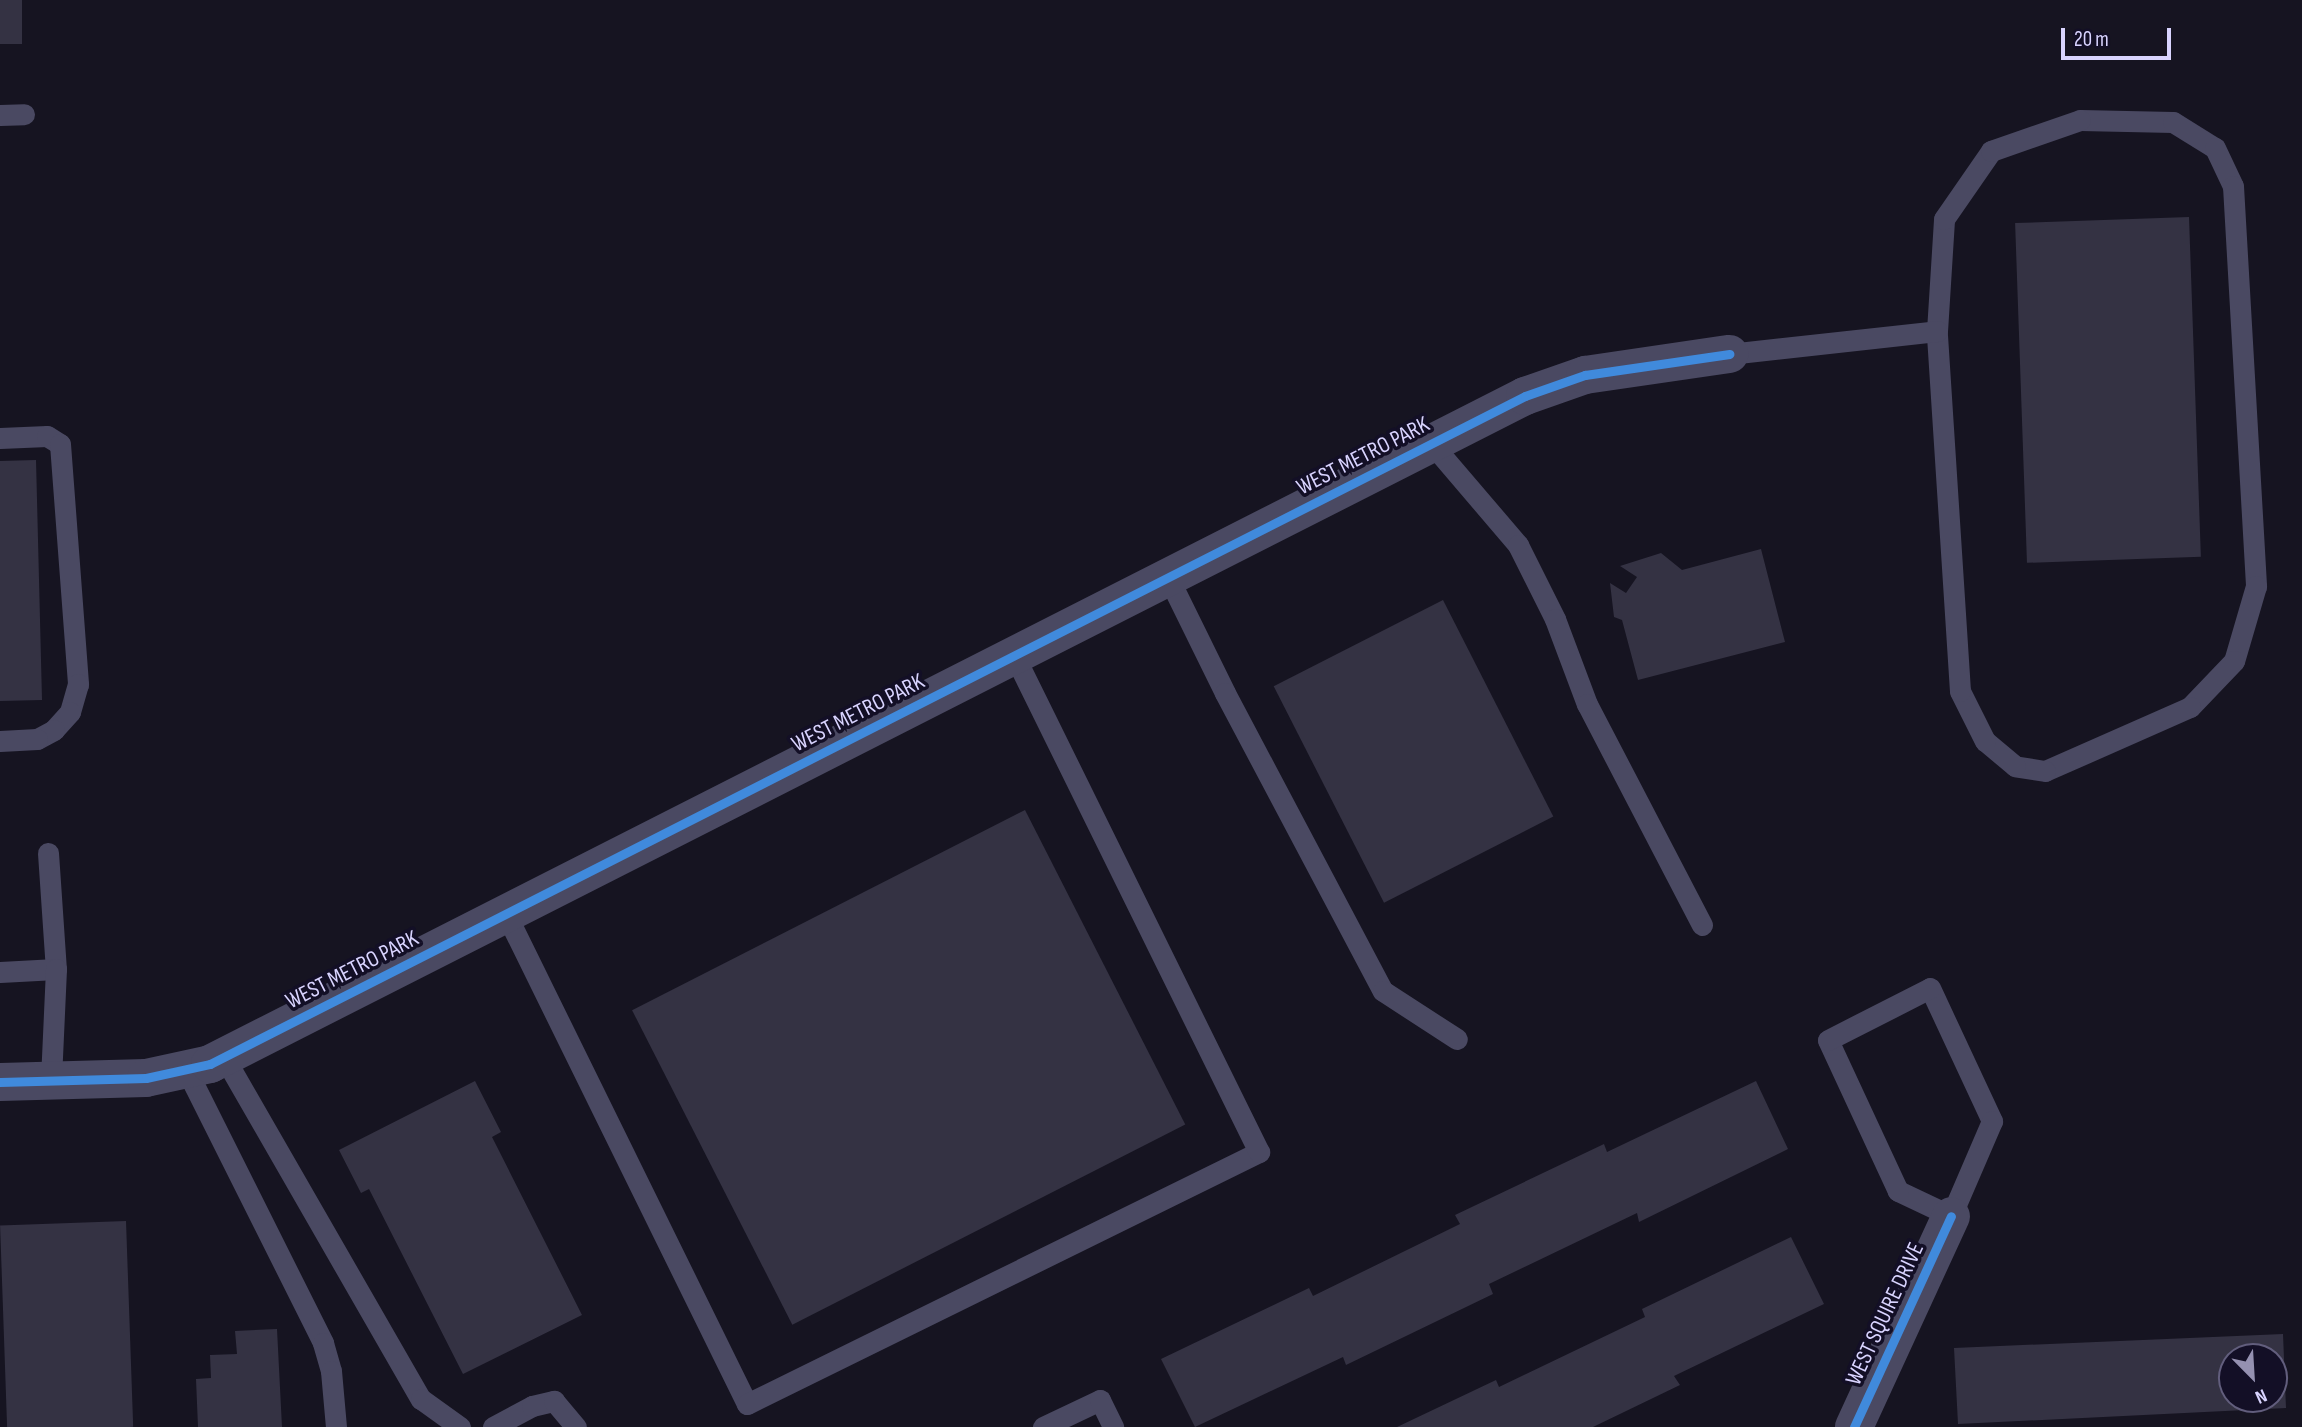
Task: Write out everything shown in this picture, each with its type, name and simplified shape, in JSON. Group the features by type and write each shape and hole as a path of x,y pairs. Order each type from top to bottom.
{"street":[{"name":"WEST METRO PARK","path":"0,1082 146,1077 187,1071 224,1058 1525,396 1586,375 1729,354"},
{"name":"WEST SQUIRE DRIVE","path":"1854,1427 1951,1216"}],"lane":[{"path":"0,115 24,114"},
{"path":"2080,120 2173,122 2215,148 2233,186 2256,586 2234,661 2190,707 2045,771 2015,766 1985,741 1960,691 1937,331 1944,219 1991,151 2080,120"},
{"path":"1729,354 1937,331"},
{"path":"0,438 47,436 60,444 78,684 70,712 54,730 37,739 0,741"},
{"path":"1431,443 1518,545 1555,619 1587,704 1703,925"},
{"path":"1168,577 1225,693 1383,991 1457,1039"},
{"path":"506,914 747,1404 1259,1152 1014,655"},
{"path":"48,853 56,969 51,1081"},
{"path":"0,972 56,969"},
{"path":"1930,988 1992,1121 1951,1216 1898,1191 1828,1040 1930,988"},
{"path":"224,1058 421,1399 460,1427"},
{"path":"187,1071 323,1343 331,1371 337,1427"},
{"path":"1043,1427 1100,1399 1113,1427"},
{"path":"492,1427 532,1406 554,1401 576,1427"}],"building":[{"path":"0,0 22,0 22,44 0,44"},
{"path":"2189,217 2201,557 2027,563 2015,223"},
{"path":"36,460 42,700 0,701 0,461"},
{"path":"1761,549 1785,642 1638,680 1622,620 1614,617 1610,583 1626,593 1637,577 1620,566 1661,553 1682,570"},
{"path":"1443,600 1553,817 1384,903 1274,686"},
{"path":"1025,810 1185,1125 792,1325 632,1010"},
{"path":"475,1081 501,1132 492,1137 582,1315 463,1374 369,1189 361,1193 339,1150"},
{"path":"1756,1081 1788,1149 1639,1222 1637,1213 1489,1284 1493,1294 1346,1365 1343,1357 1195,1427 1161,1359 1309,1288 1313,1296 1460,1224 1455,1215 1604,1144 1607,1152"},
{"path":"126,1221 133,1427 7,1427 0,1225"},
{"path":"1791,1237 1824,1304 1674,1376 1680,1385 1593,1427 1397,1427 1496,1380 1499,1387 1645,1317 1642,1309"},
{"path":"277,1329 282,1427 198,1427 196,1379 211,1378 210,1355 237,1354 235,1331"},
{"path":"2283,1334 2283,1343 2218,1343 2218,1411 1958,1424 1954,1348"}],"cycle path":[{"path":"0,1082 146,1078 210,1064 1525,396 1585,375 1729,354"},
{"path":"1854,1427 1951,1216"}]}
